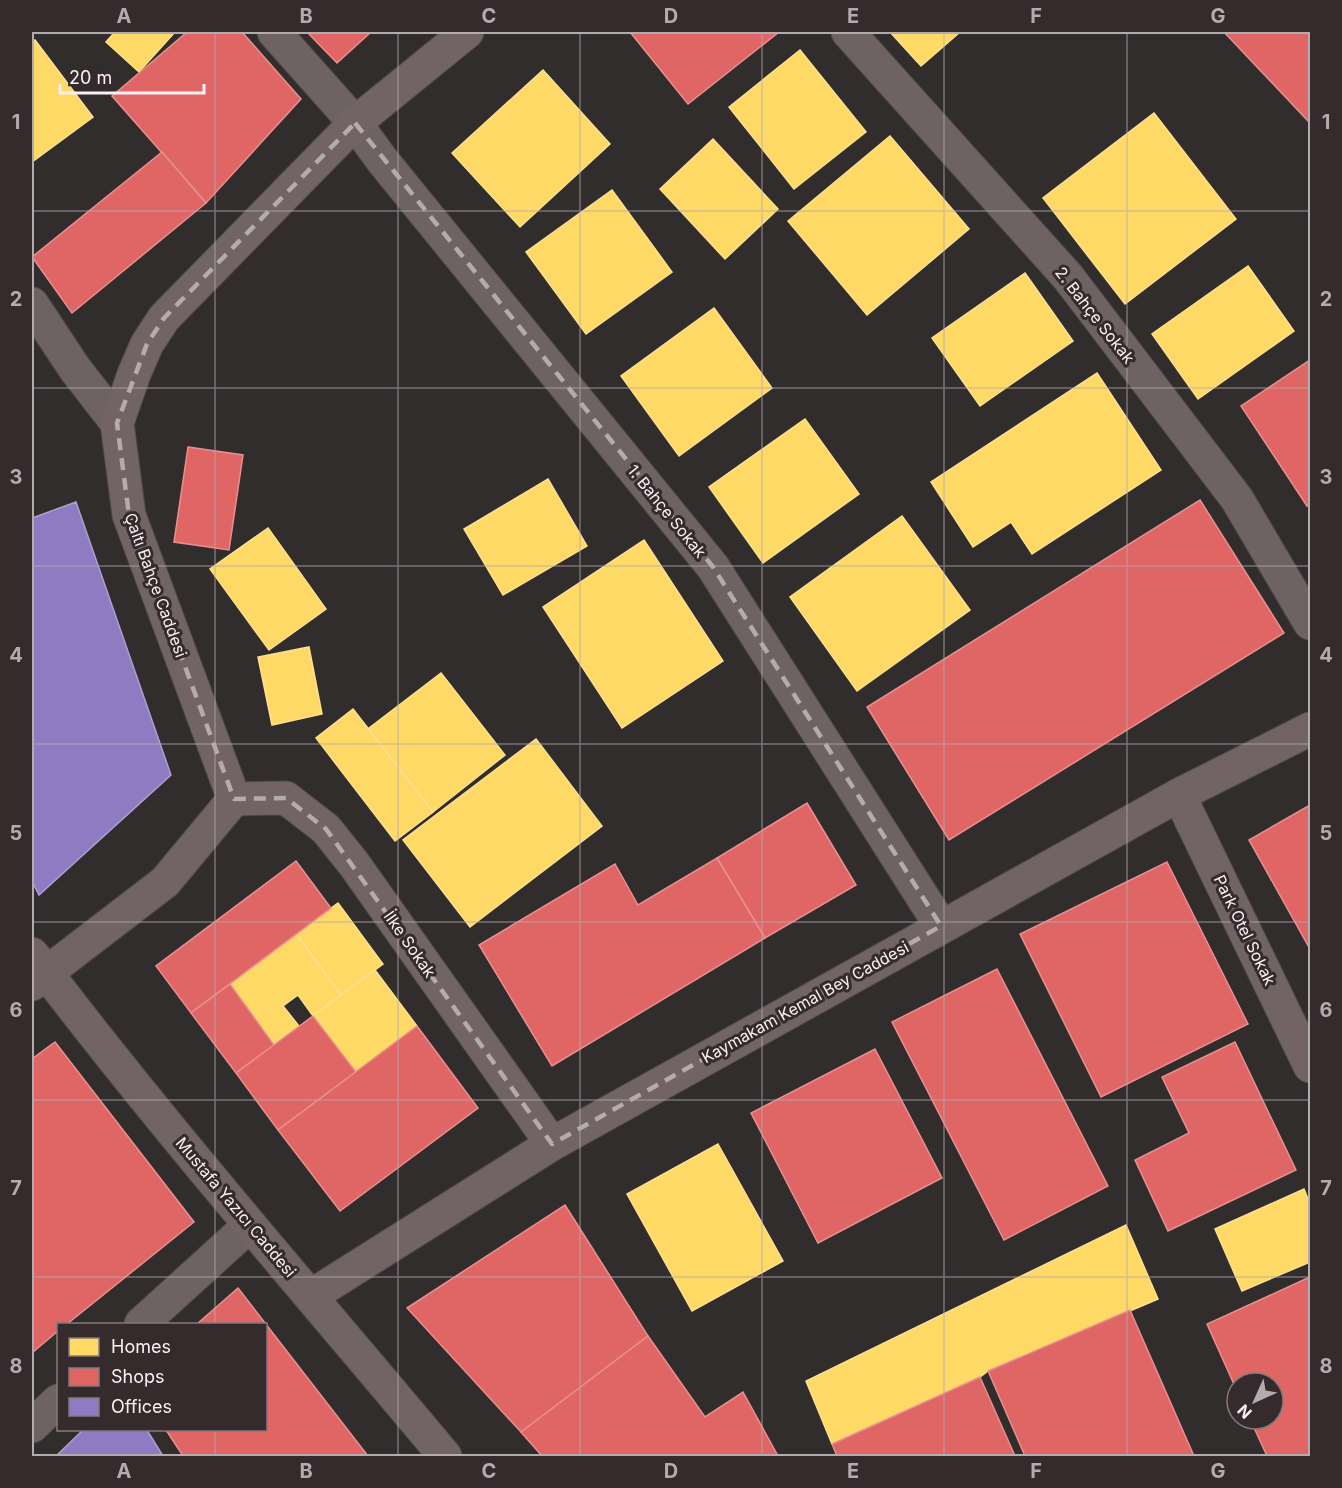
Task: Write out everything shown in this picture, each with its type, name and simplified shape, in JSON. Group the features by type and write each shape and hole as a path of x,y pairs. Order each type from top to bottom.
{"main road":[{"name":"Çaltı Bahçe Caddesi","path":"234,799 129,515 117,423 134,374 147,345 164,318 356,123 467,32"},
{"name":"Kaymakam Kemal Bey Caddesi","path":"311,1296 552,1144 1179,795 1311,729"},
{"name":"Park Otel Sokak","path":"1179,795 1311,1066"},
{"name":"İlke Sokak","path":"234,799 286,798 326,829 361,873 552,1144"},
{"path":"36,970 165,882 234,799"},
{"name":"Mustafa Yazıcı Caddesi","path":"36,970 445,1456"}],"street":[{"name":"1. Bahçe Sokak","path":"274,32 356,123 382,160 713,567 941,926"},
{"name":"2. Bahçe Sokak","path":"848,32 1068,277 1237,499 1311,622"},
{"path":"32,304 75,369 117,423"},
{"path":"142,1323 250,1225"},
{"path":"32,1426 57,1402"}],"highlighted area":[{"path":"355,123 713,567 941,926 552,1144 326,829 286,798 234,799 129,515 117,423 147,344 164,318"}],"building: Homes":[{"path":"115,32 175,32 139,72 106,42"},
{"path":"890,32 960,32 921,66"},
{"path":"35,40 93,117 32,162 32,43"},
{"path":"800,50 866,132 794,189 729,107"},
{"path":"543,70 610,144 520,227 452,153"},
{"path":"1154,113 1236,219 1125,304 1043,198"},
{"path":"890,136 969,229 867,315 788,221"},
{"path":"713,139 778,209 725,259 660,189"},
{"path":"612,190 672,272 586,334 526,252"},
{"path":"1248,266 1294,331 1198,399 1152,334"},
{"path":"1025,273 1073,341 980,406 932,338"},
{"path":"714,308 772,388 679,456 621,376"},
{"path":"1097,373 1161,470 1032,554 1011,522 973,547 931,482"},
{"path":"805,419 859,494 763,563 709,487"},
{"path":"548,479 587,546 503,595 464,529"},
{"path":"902,516 970,610 857,691 790,597"},
{"path":"268,528 326,609 269,650 210,569"},
{"path":"644,540 723,661 622,728 543,607"},
{"path":"309,647 322,714 272,725 258,657"},
{"path":"441,673 505,755 433,812 368,729"},
{"path":"353,709 433,812 395,841 316,738"},
{"path":"536,739 602,826 470,927 403,840"},
{"path":"338,903 383,964 341,995 296,934"},
{"path":"296,934 341,995 313,1016 298,995 283,1006 299,1026 274,1045 230,984"},
{"path":"375,970 417,1026 356,1072 313,1016"},
{"path":"718,1144 783,1261 692,1311 627,1194"},
{"path":"1304,1189 1310,1204 1310,1262 1242,1291 1215,1229"},
{"path":"1126,1225 1158,1299 988,1371 980,1377 832,1444 806,1381"}],"building: Shops":[{"path":"187,32 242,32 301,99 206,203 112,96"},
{"path":"307,32 371,32 337,63"},
{"path":"630,32 779,32 688,104"},
{"path":"1224,32 1310,32 1310,123"},
{"path":"162,152 206,203 72,313 32,257"},
{"path":"1310,360 1310,503 1307,506 1241,406"},
{"path":"188,447 243,455 229,550 174,542"},
{"path":"1200,500 1284,633 949,840 867,707"},
{"path":"807,803 856,885 765,938 717,858"},
{"path":"1310,805 1310,949 1249,840"},
{"path":"717,858 765,938 552,1066 479,945 615,864 638,905"},
{"path":"296,861 331,908 191,1013 156,966"},
{"path":"1167,862 1248,1024 1101,1097 1020,934"},
{"path":"997,969 1108,1186 1004,1240 892,1022"},
{"path":"230,984 274,1045 236,1073 191,1013"},
{"path":"313,1016 356,1072 278,1130 236,1073"},
{"path":"417,1026 478,1108 340,1211 278,1130"},
{"path":"55,1042 194,1222 68,1323 57,1323 57,1332 32,1353 32,1059"},
{"path":"1235,1042 1296,1170 1168,1231 1135,1160 1189,1133 1162,1077"},
{"path":"875,1049 942,1178 818,1243 751,1113"},
{"path":"565,1205 648,1336 521,1432 407,1308"},
{"path":"1310,1277 1310,1456 1267,1456 1256,1431 1285,1431 1285,1371 1228,1371 1207,1324"},
{"path":"238,1288 265,1323 198,1323"},
{"path":"1130,1310 1194,1456 1025,1456 988,1371"},
{"path":"267,1325 368,1456 183,1456 167,1431 267,1431"},
{"path":"648,1336 705,1417 743,1392 778,1456 542,1456 521,1432"},
{"path":"980,1377 1015,1456 837,1456 832,1444"}],"building: Offices":[{"path":"76,502 171,775 39,895 32,881 32,518"},
{"path":"82,1431 148,1431 163,1456 56,1456"}]}
